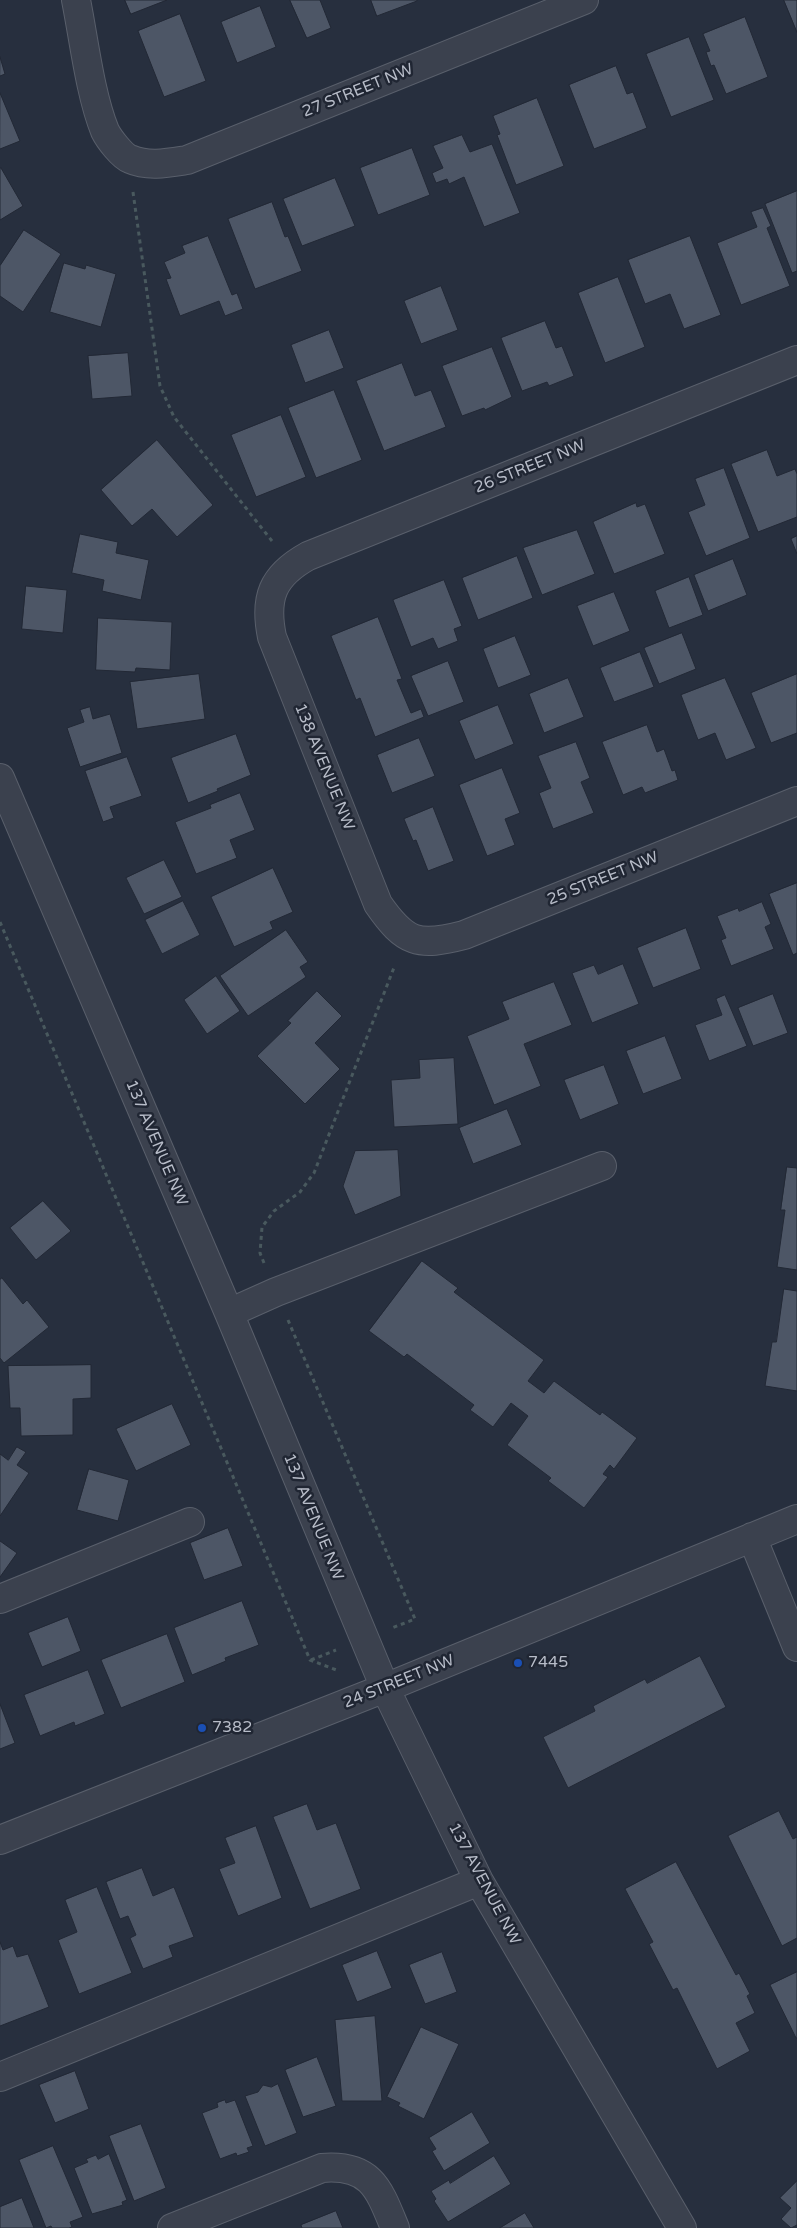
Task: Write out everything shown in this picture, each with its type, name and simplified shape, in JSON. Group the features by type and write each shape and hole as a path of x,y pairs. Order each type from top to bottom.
{"street":[{"path":"76,0 98,109 106,133 128,159"},
{"name":"27 STREET NW","path":"128,159 148,164 187,160 584,0"},
{"name":"26 STREET NW","path":"273,588 291,565 326,549 797,360"},
{"name":"138 AVENUE NW","path":"273,588 269,601 268,618 272,637 378,904 390,921 406,937"},
{"name":"137 AVENUE NW","path":"0,778 229,1313 385,1688 479,1881 682,2228"},
{"name":"25 STREET NW","path":"406,937 424,942 442,941 464,935 797,801"},
{"path":"229,1313 276,1292 602,1166"},
{"name":"24 STREET NW","path":"0,1840 385,1688 797,1519"},
{"path":"0,1599 190,1522"},
{"path":"752,1537 797,1647"},
{"path":"0,2077 479,1881"},
{"path":"172,2228 322,2168 335,2167 349,2168 367,2178 384,2202 395,2228"}],"path":[{"path":"128,159 160,386 174,417 291,565"},
{"path":"0,922 310,1660 415,1619 260,1253 262,1227 274,1211 300,1192 314,1173 406,937"}],"building":[{"path":"125,0 167,0 131,14"},
{"path":"290,0 320,0 331,28 307,38"},
{"path":"371,0 417,0 417,1 377,16"},
{"path":"784,0 797,0 797,32"},
{"path":"260,6 276,47 237,63 221,22"},
{"path":"180,14 206,81 164,97 138,31"},
{"path":"745,17 768,77 726,94 714,65 711,66 706,52 710,51 703,34"},
{"path":"689,37 714,100 671,117 646,54"},
{"path":"0,57 5,74 0,76"},
{"path":"616,66 627,94 633,92 647,128 594,149 569,85"},
{"path":"0,93 20,141 0,149"},
{"path":"537,98 564,166 516,185 497,135 500,134 493,116"},
{"path":"462,135 470,152 492,144 520,213 484,227 464,177 449,184 447,179 436,183 432,173 443,168 433,146"},
{"path":"412,148 430,195 378,215 360,168"},
{"path":"0,169 23,206 0,220"},
{"path":"335,178 355,226 302,246 283,199"},
{"path":"797,191 797,271 792,273 765,204"},
{"path":"272,202 285,237 288,236 302,271 255,289 228,219"},
{"path":"763,208 771,226 767,228 790,286 741,305 717,243 757,227 751,212"},
{"path":"24,230 61,254 23,312 0,296 0,266"},
{"path":"208,236 232,295 237,293 243,309 225,316 219,301 180,316 166,279 171,278 164,262 185,253 182,246"},
{"path":"690,236 721,315 684,329 670,294 645,304 628,260"},
{"path":"64,263 85,269 86,265 116,274 101,327 50,312"},
{"path":"618,277 645,347 605,363 578,293"},
{"path":"441,286 458,330 421,344 404,301"},
{"path":"545,321 556,348 562,346 574,376 549,386 547,382 522,391 501,338"},
{"path":"329,330 344,368 305,383 291,345"},
{"path":"492,347 512,397 485,410 484,408 462,416 442,366"},
{"path":"128,353 132,396 92,399 88,356"},
{"path":"402,363 415,396 431,390 446,427 384,451 356,381"},
{"path":"334,390 362,460 316,478 288,408"},
{"path":"281,415 306,477 256,497 231,435"},
{"path":"157,440 213,505 177,537 152,509 132,526 101,490"},
{"path":"767,450 777,476 795,469 797,474 797,517 758,532 731,464"},
{"path":"724,468 750,538 706,556 688,512 705,505 695,479"},
{"path":"636,503 637,507 645,504 665,554 614,574 593,522"},
{"path":"577,530 595,574 542,595 523,548"},
{"path":"80,534 118,542 116,553 149,560 141,600 102,591 104,580 72,573"},
{"path":"797,536 797,554 791,539"},
{"path":"517,556 533,598 478,620 462,578"},
{"path":"733,559 747,595 708,611 694,575"},
{"path":"689,577 703,615 669,628 655,591"},
{"path":"444,580 462,626 454,629 458,641 438,649 433,638 411,647 393,600"},
{"path":"26,586 67,590 63,633 22,629"},
{"path":"614,592 630,631 593,646 577,606"},
{"path":"378,617 402,679 397,680 411,713 421,709 424,717 375,737 360,698 356,700 331,636"},
{"path":"98,618 172,622 170,670 136,668 135,672 96,670"},
{"path":"682,633 696,669 659,684 644,648"},
{"path":"515,636 531,675 498,688 483,649"},
{"path":"640,652 654,687 614,702 600,668"},
{"path":"448,661 464,702 428,716 411,676"},
{"path":"199,674 205,719 137,729 130,682"},
{"path":"797,674 797,733 771,743 751,693"},
{"path":"568,678 584,717 544,733 529,694"},
{"path":"725,678 756,748 726,760 715,733 698,740 681,695"},
{"path":"498,705 514,744 475,760 459,721"},
{"path":"90,707 93,719 110,714 122,753 80,767 67,728 84,722 80,710"},
{"path":"647,725 657,752 664,749 672,771 675,770 678,780 645,793 642,787 623,795 602,742"},
{"path":"236,734 251,775 188,803 171,758"},
{"path":"419,738 435,776 392,793 377,755"},
{"path":"576,742 590,778 581,782 594,813 553,829 539,793 551,788 538,756"},
{"path":"127,757 142,796 110,807 114,818 103,822 85,771"},
{"path":"502,768 520,813 505,819 515,845 487,856 459,785"},
{"path":"240,793 255,830 230,840 237,858 196,874 175,822 211,808 210,805"},
{"path":"433,807 454,861 428,871 416,840 413,841 404,819"},
{"path":"164,860 182,897 144,914 126,878"},
{"path":"273,868 293,912 270,922 273,929 234,947 211,897"},
{"path":"797,883 797,953 793,955 769,894"},
{"path":"183,901 200,935 162,954 145,920"},
{"path":"762,902 771,924 765,927 774,949 731,966 721,940 726,938 717,916 738,908 739,911"},
{"path":"686,928 701,969 653,988 637,948"},
{"path":"286,930 308,962 300,967 306,977 248,1016 220,976"},
{"path":"623,964 639,1004 592,1023 572,973 594,965 598,974"},
{"path":"216,976 240,1011 207,1034 184,1000"},
{"path":"554,982 572,1025 524,1044 541,1086 494,1105 467,1036 509,1019 502,1002"},
{"path":"317,991 342,1016 315,1043 340,1069 305,1104 257,1056 291,1023 288,1021"},
{"path":"773,994 788,1033 753,1046 738,1008"},
{"path":"725,995 747,1046 709,1061 695,1025 722,1015 716,999"},
{"path":"665,1036 682,1079 643,1094 626,1051"},
{"path":"454,1058 458,1124 394,1127 391,1080 420,1078 419,1060"},
{"path":"604,1065 619,1104 580,1120 564,1080"},
{"path":"507,1109 522,1145 473,1164 459,1128"},
{"path":"398,1150 401,1196 355,1215 343,1186 355,1151"},
{"path":"787,1167 797,1168 797,1270 777,1267 785,1210 781,1210"},
{"path":"43,1201 71,1231 36,1260 10,1228"},
{"path":"422,1261 458,1288 454,1292 544,1360 528,1381 544,1393 554,1381 600,1415 602,1412 637,1438 614,1469 610,1465 603,1474 608,1477 584,1508 548,1481 551,1478 507,1445 528,1416 511,1403 493,1427 470,1410 474,1405 407,1354 404,1357 369,1331"},
{"path":"2,1278 23,1304 27,1300 49,1327 4,1363 0,1358 0,1280"},
{"path":"784,1289 797,1291 797,1391 765,1386 772,1342 776,1342"},
{"path":"91,1365 91,1398 73,1399 73,1435 21,1436 20,1408 10,1408 8,1366"},
{"path":"172,1404 191,1445 136,1471 116,1429"},
{"path":"17,1447 26,1452 17,1465 29,1473 0,1516 0,1454 8,1460"},
{"path":"89,1469 129,1480 118,1521 77,1510"},
{"path":"228,1528 243,1566 204,1580 190,1543"},
{"path":"0,1541 17,1553 0,1577"},
{"path":"242,1601 259,1645 225,1658 226,1661 192,1675 174,1628"},
{"path":"68,1617 81,1651 42,1667 28,1633"},
{"path":"167,1634 185,1682 121,1708 101,1660"},
{"path":"700,1656 726,1707 568,1788 543,1737 595,1711 593,1706 645,1679 647,1683"},
{"path":"88,1670 105,1714 75,1726 74,1722 40,1736 24,1695"},
{"path":"0,1704 15,1743 0,1749"},
{"path":"307,1804 317,1830 336,1823 361,1889 310,1909 273,1817"},
{"path":"779,1811 793,1839 797,1837 797,1938 782,1946 728,1836"},
{"path":"256,1826 282,1898 238,1916 219,1869 235,1863 225,1838"},
{"path":"676,1862 736,1975 739,1973 750,1994 747,1996 755,2013 736,2023 750,2051 717,2069 677,1988 673,1990 649,1944 653,1942 625,1889"},
{"path":"142,1868 153,1896 174,1887 194,1937 169,1946 173,1957 143,1969 130,1938 136,1935 128,1916 120,1919 106,1882"},
{"path":"97,1887 132,1973 79,1994 58,1940 77,1932 65,1900"},
{"path":"0,1942 3,1950 13,1946 17,1957 28,1954 49,2007 0,2026"},
{"path":"377,1951 392,1988 357,2002 342,1965"},
{"path":"442,1952 457,1992 425,2004 409,1965"},
{"path":"797,1972 797,2038 796,2038 770,1985"},
{"path":"375,2016 382,2101 342,2101 335,2020"},
{"path":"421,2027 459,2044 424,2119 398,2106 400,2103 387,2097"},
{"path":"317,2057 336,2106 303,2117 285,2070"},
{"path":"75,2071 89,2109 55,2123 39,2085"},
{"path":"278,2084 297,2133 265,2146 245,2096 258,2092 263,2085 271,2087"},
{"path":"225,2100 226,2103 235,2100 253,2146 247,2148 249,2152 237,2156 236,2153 220,2159 202,2113 218,2107 217,2103"},
{"path":"472,2112 490,2143 444,2171 432,2151 436,2149 429,2138"},
{"path":"141,2124 166,2188 134,2201 109,2136"},
{"path":"53,2146 83,2217 70,2222 72,2227 69,2228 52,2228 51,2226 46,2228 19,2160"},
{"path":"109,2154 127,2200 122,2202 123,2205 92,2214 74,2168 88,2162 86,2159 96,2155 98,2159"},
{"path":"494,2156 511,2184 448,2222 434,2201 436,2199 431,2191 449,2180 450,2183"},
{"path":"797,2181 797,2225 791,2228 781,2219 791,2208 780,2198"},
{"path":"22,2198 34,2228 0,2228 0,2207"},
{"path":"336,2211 343,2228 302,2228 301,2225"},
{"path":"525,2213 534,2228 500,2228"}],"place":[{"name":"7445","path":"518,1663"},
{"name":"7382","path":"202,1728"}]}
